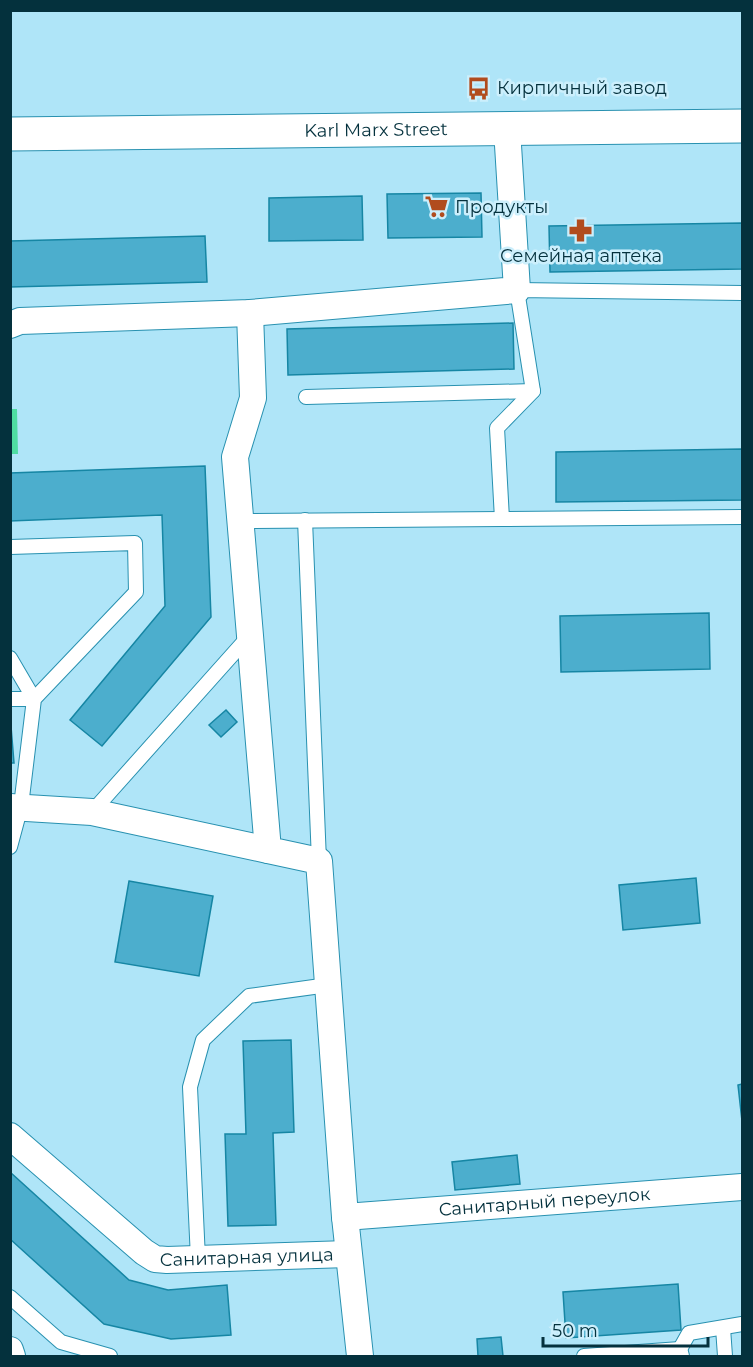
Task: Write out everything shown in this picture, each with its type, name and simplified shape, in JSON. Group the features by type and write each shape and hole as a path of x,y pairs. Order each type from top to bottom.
{"highway":[{"name":"Karl Marx Street","path":"10,134 742,126"}],"street":[{"path":"10,325 20,321 249,313 518,290 507,129"},
{"path":"249,313 253,398 235,457 268,850"},
{"path":"16,807 92,812 319,861 348,1254 360,1356"},
{"name":"Санитарная улица","path":"10,1137 155,1259 348,1254"},
{"name":"Санитарный переулок","path":"345,1217 742,1187"},
{"path":"10,1350 12,1356"}],"lane":[{"path":"532,391 518,290 742,292"},
{"path":"306,397 532,391"},
{"path":"502,519 497,428 532,391"},
{"path":"240,521 742,518"},
{"path":"305,520 319,861"},
{"path":"10,547 135,543 136,592 34,699 10,847"},
{"path":"92,812 249,635"},
{"path":"10,658 34,699"},
{"path":"10,699 34,699"},
{"path":"198,1259 190,1087 203,1040 249,996 328,985"},
{"path":"10,1297 61,1342 110,1356"},
{"path":"584,1356 681,1353 689,1333 742,1324"},
{"path":"723,1328 725,1356"}],"green space":[{"path":"11,409 17,409 18,454 11,454"}],"building":[{"path":"481,193 482,237 388,238 387,194"},
{"path":"362,196 363,240 269,241 269,198"},
{"path":"742,223 742,269 550,272 549,226"},
{"path":"205,236 207,282 10,287 10,241"},
{"path":"513,323 514,369 288,375 287,329"},
{"path":"742,449 742,500 556,502 556,452"},
{"path":"205,466 211,617 102,746 70,720 165,606 162,515 10,521 10,473"},
{"path":"709,613 710,669 561,672 560,616"},
{"path":"226,710 237,722 221,737 209,725"},
{"path":"10,714 14,763 10,763"},
{"path":"696,878 700,923 623,930 619,885"},
{"path":"129,881 213,896 199,976 115,962"},
{"path":"291,1040 294,1132 273,1133 276,1225 228,1226 225,1134 246,1134 243,1041"},
{"path":"742,1084 742,1121 738,1085"},
{"path":"517,1155 520,1184 455,1190 452,1162"},
{"path":"10,1172 129,1280 168,1290 227,1285 231,1335 171,1339 104,1324 10,1239"},
{"path":"678,1284 681,1330 566,1338 563,1292"},
{"path":"501,1337 503,1356 478,1356 477,1339"}],"place":[{"name":"Кирпичный завод","path":"479,88"},
{"name":"Продукты","path":"437,207"},
{"name":"Семейная аптека","path":"581,230"}]}
